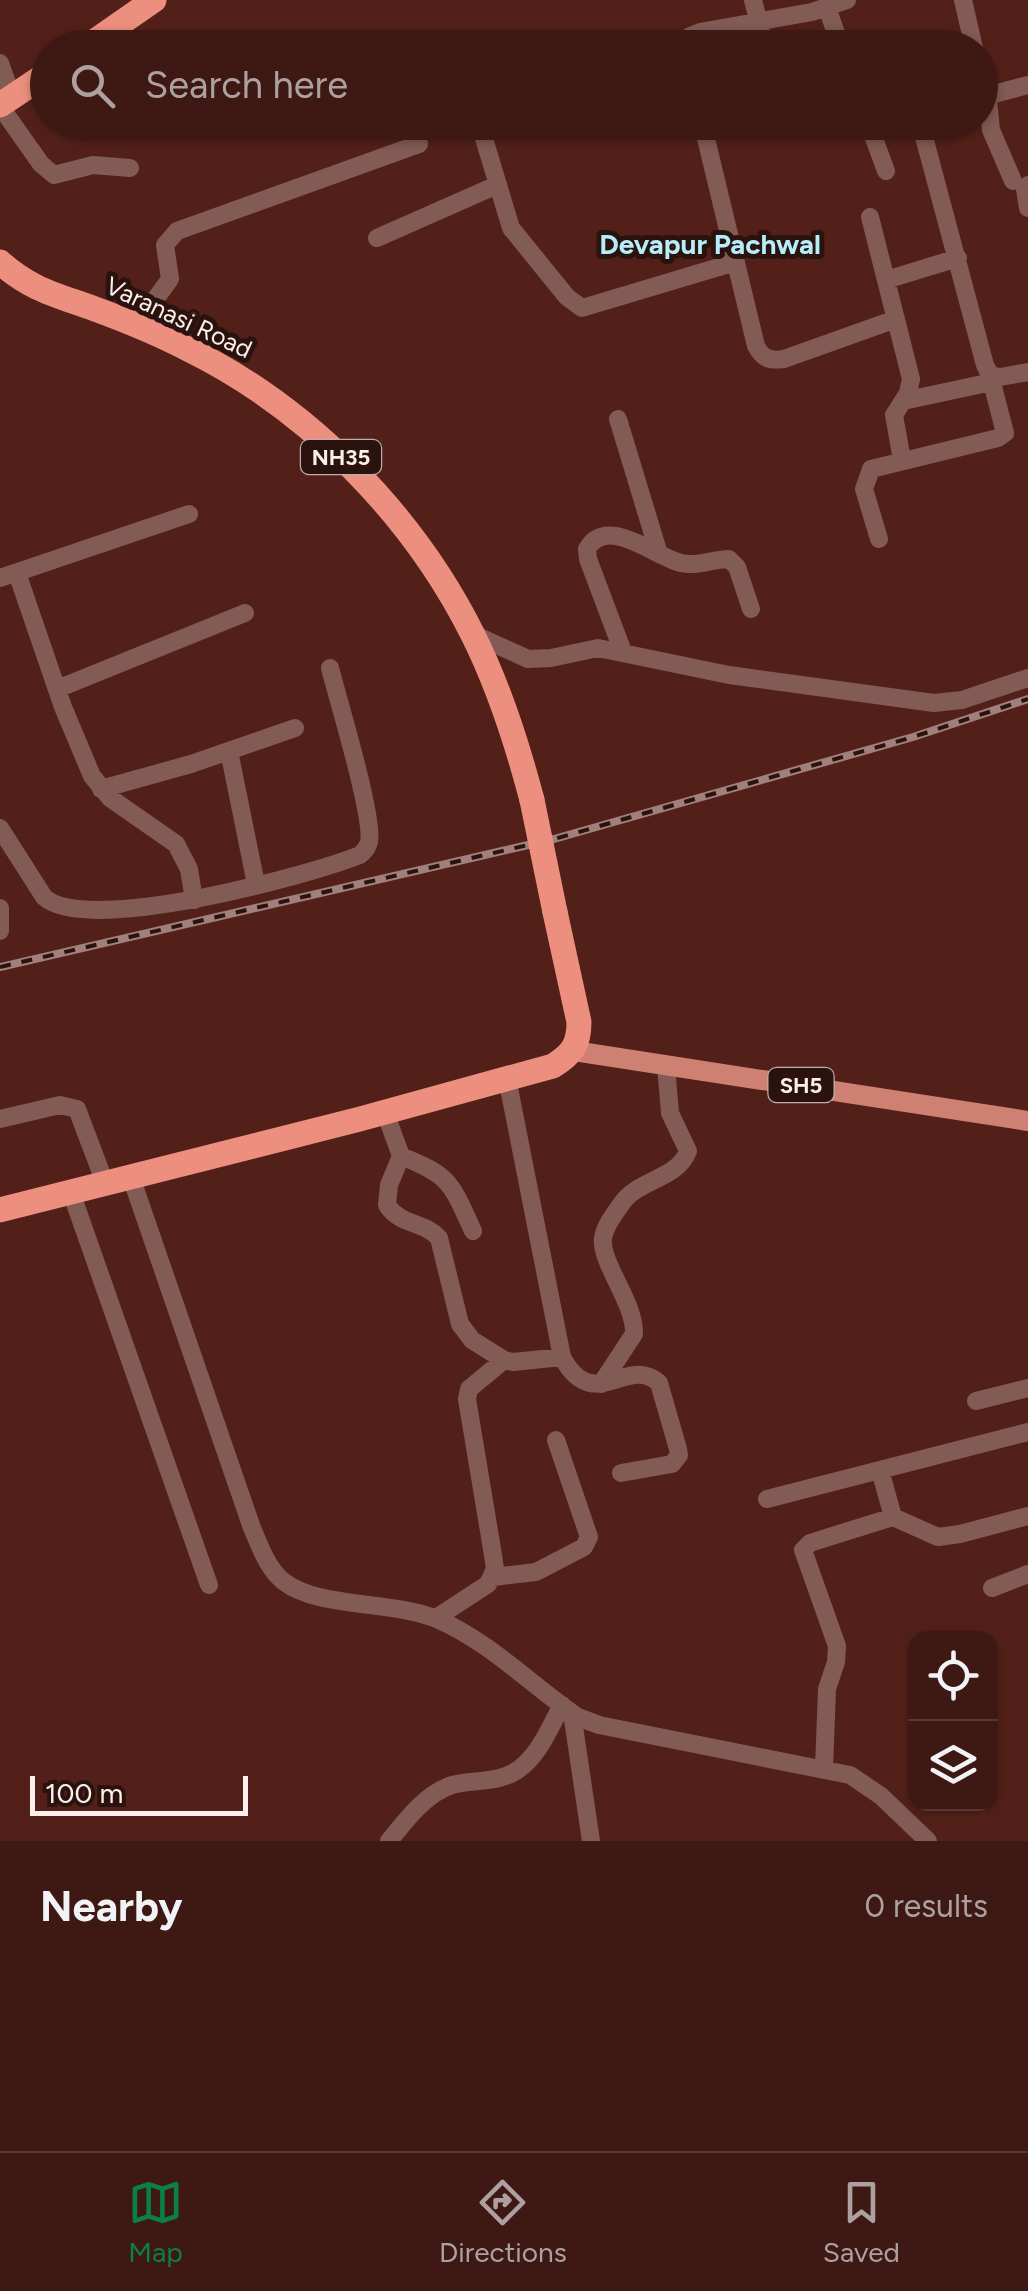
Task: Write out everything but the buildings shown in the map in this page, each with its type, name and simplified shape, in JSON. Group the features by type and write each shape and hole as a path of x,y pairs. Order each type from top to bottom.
{"highway":[{"path":"110,30 148,2"},
{"path":"4,103 30,85"},
{"name":"Varanasi Road","path":"5,272 37,290 136,326 222,366 294,415 343,459 417,546 473,634 514,735 580,1022 574,1051"},
{"path":"0,1210 553,1066 574,1051"}],"main road":[{"name":"SH5","path":"574,1051 1028,1121"}],"street":[{"path":"753,0 760,30"},
{"path":"711,30 847,0"},
{"path":"963,0 970,30"},
{"path":"826,7 834,30"},
{"path":"0,63 4,103 41,164 54,175 93,166 130,168"},
{"path":"998,90 1004,93 1028,85"},
{"path":"483,140 504,212 522,245 567,298 582,308 736,262"},
{"path":"706,140 756,346 762,356 773,361 896,319"},
{"path":"875,140 886,170"},
{"path":"879,539 864,489 871,470 1005,434 925,140"},
{"path":"996,140 1024,189 1028,208"},
{"path":"136,326 170,278 166,245 178,232 420,144"},
{"path":"376,238 497,185"},
{"path":"870,218 910,379 908,393 894,414 902,460"},
{"path":"886,280 958,258"},
{"path":"902,401 1028,372"},
{"path":"618,420 659,554"},
{"path":"189,514 9,576 84,762 101,789 176,844 190,869 194,900"},
{"path":"624,652 588,549 595,539 614,536 689,564 729,559 737,568 751,609"},
{"path":"57,689 245,614"},
{"path":"473,634 528,659 552,658 590,648 729,675 934,704 962,700 1028,678"},
{"path":"0,828 44,897 58,907 120,911 194,900 345,861 368,848 370,838 330,668"},
{"path":"101,789 295,728"},
{"path":"229,751 256,884"},
{"path":"0,908 0,931"},
{"path":"601,1384 630,1344 634,1323 605,1252 604,1233 626,1197 679,1166 688,1151 670,1113 666,1066"},
{"path":"507,1078 562,1357 574,1376 583,1382 601,1384 642,1374 651,1376 658,1383 678,1449 678,1460 672,1464 620,1473"},
{"path":"0,1120 60,1105 77,1109 105,1184"},
{"path":"385,1112 400,1156 389,1185 387,1205 402,1222 433,1232 439,1238 460,1324 472,1340 504,1360 562,1357"},
{"path":"400,1156 434,1170 448,1181 472,1232"},
{"path":"131,1177 252,1528 280,1579 301,1593 436,1618 459,1630 567,1709 600,1725 850,1774 881,1796 928,1841"},
{"path":"71,1192 209,1584"},
{"path":"436,1618 493,1577 493,1555 466,1399 469,1389 504,1360"},
{"path":"976,1401 1028,1388"},
{"path":"767,1498 1028,1432"},
{"path":"493,1577 536,1572 588,1542 556,1440"},
{"path":"880,1470 894,1517"},
{"path":"824,1768 828,1689 837,1646 803,1550 810,1543 894,1517 938,1536 1028,1516"},
{"path":"992,1588 1028,1574"},
{"path":"389,1841 404,1821 436,1792 454,1784 503,1778 516,1772 567,1709"},
{"path":"567,1709 591,1841"}],"railway":[{"path":"0,967 554,839 913,737 1028,699"}],"district":[{"name":"Devapur Pachwal","path":"710,244"}]}
